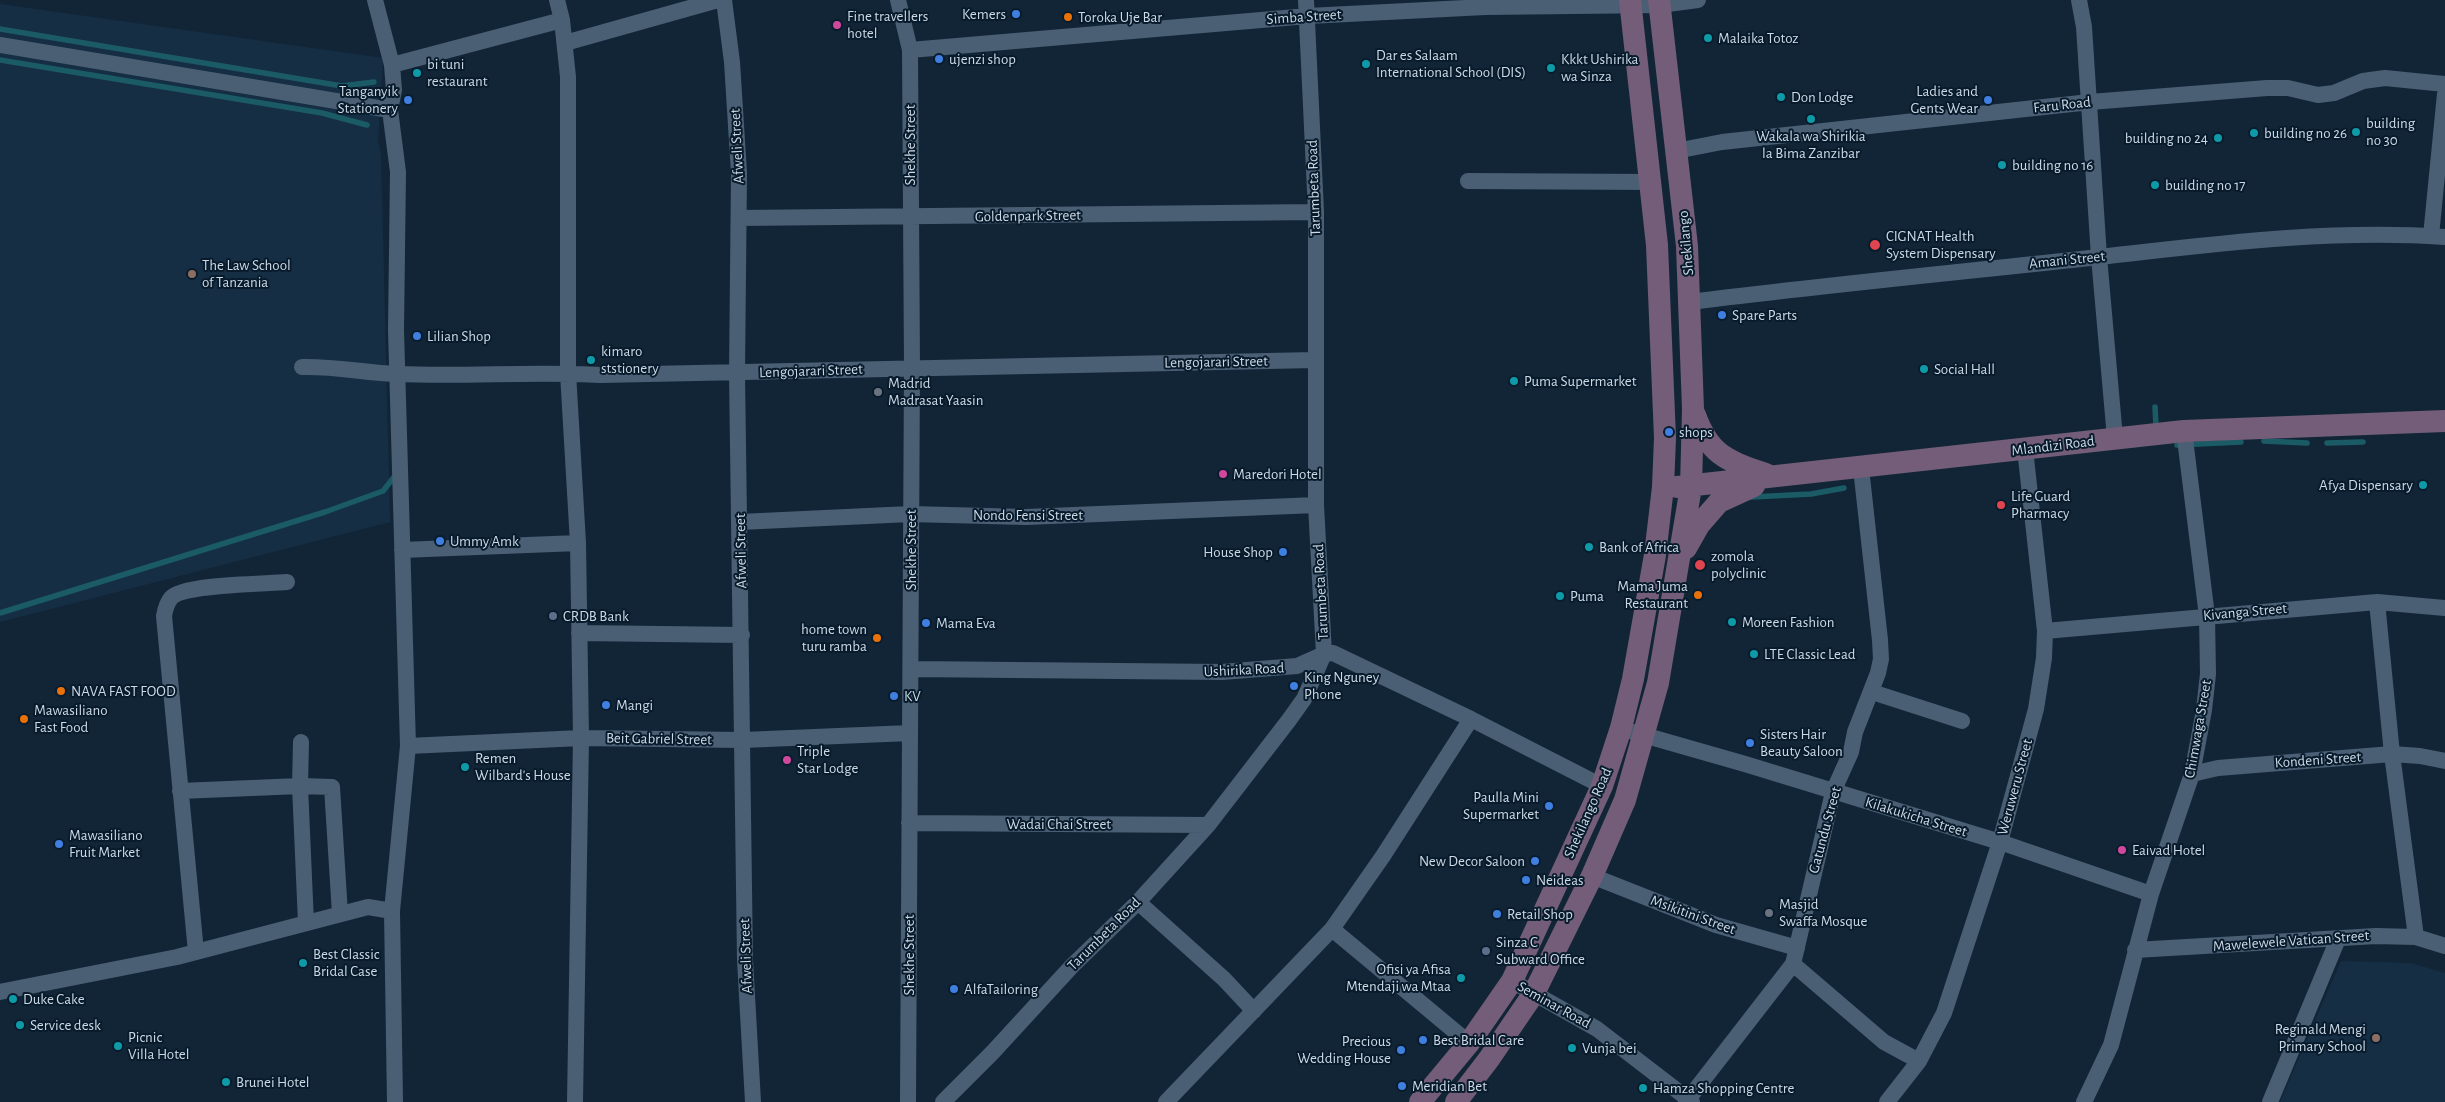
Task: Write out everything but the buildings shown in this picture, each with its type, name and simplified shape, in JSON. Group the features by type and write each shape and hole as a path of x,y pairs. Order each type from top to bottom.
{"main road":[{"name":"Shekilango","path":"1631,2 1661,308 1665,438 1663,487"},
{"name":"Shekilango","path":"1660,2 1687,246 1693,409 1691,487"},
{"path":"1693,409 1700,431 1710,445 1729,462 1773,477"},
{"name":"Mlandizi Road","path":"1663,487 1691,487 2184,431 2445,421"},
{"path":"1680,558 1699,525 1719,502 1773,477"},
{"name":"Shekilango Road","path":"1420,1102 1470,1042 1512,981 1602,786 1621,728 1633,679 1655,555 1663,487"},
{"name":"Shekilango Road","path":"1456,1102 1534,993 1592,876 1625,800 1645,736 1658,683 1691,487"}],"street":[{"path":"375,0 392,65 394,90 390,110 398,172 396,330 408,746 392,911 395,1102"},
{"path":"557,0 562,20 568,77 568,373 578,543 581,738 575,1102"},
{"path":"565,43 718,0"},
{"name":"Afweli Street","path":"724,0 736,106 740,218 737,374 745,960 754,1102"},
{"name":"Shekhe Street","path":"898,0 910,50 912,368 908,1102"},
{"name":"Simba Street","path":"910,50 1307,8 1485,7 1698,0"},
{"path":"2079,0 2084,27 2099,257 2116,438"},
{"name":"Tarumbeta Road","path":"943,1102 1072,966 1138,902 1208,825 1304,699 1324,654 1316,505 1316,212 1307,8"},
{"path":"392,65 562,20"},
{"path":"0,45 390,110"},
{"name":"Faru Road","path":"1676,151 1722,142 2090,102 2267,88 2288,88 2318,96 2334,93 2363,81 2385,78 2445,84"},
{"path":"2438,237 2445,94"},
{"path":"1468,181 1650,182"},
{"name":"Goldenpark Street","path":"740,218 1316,212"},
{"name":"Amani Street","path":"1690,302 1890,278 2234,241 2329,234 2438,237"},
{"name":"Lengojarari Street","path":"302,367 354,368 398,374 568,373 601,375 737,374 912,368 1315,360"},
{"name":"Chimwaga Street","path":"2084,1102 2111,1045 2151,894 2192,774 2204,710 2208,674 2207,616 2184,431"},
{"name":"Weruweru Street","path":"1888,1102 1919,1061 1944,1012 2000,842 2036,709 2044,658 2045,630 2025,449"},
{"name":"Gatundu Street","path":"1689,1101 1793,964 1833,792 1851,752 1855,732 1878,673 1880,649 1861,468"},
{"name":"Nondo Fensi Street","path":"740,522 910,514 1026,518 1316,505"},
{"path":"402,550 578,543"},
{"path":"196,952 164,616 172,596 190,588 287,582"},
{"path":"2377,602 2392,754 2416,937"},
{"name":"Kivanga Street","path":"2045,630 2377,602 2445,608"},
{"path":"579,633 742,635"},
{"path":"1324,654 1333,653 1344,657 1602,786"},
{"name":"Ushirika Road","path":"911,669 1222,672 1297,666 1324,654"},
{"path":"1872,692 1962,721"},
{"path":"1166,1102 1332,930 1383,856 1471,719"},
{"name":"Kilakukicha Street","path":"1621,728 2000,842 2151,894"},
{"name":"Beit Gabriel Street","path":"408,746 581,738 743,740 910,733"},
{"path":"301,742 300,786 306,923"},
{"name":"Kondeni Street","path":"2192,774 2218,768 2392,754 2420,756 2445,761"},
{"path":"180,791 300,786 332,787 340,914"},
{"name":"Wadai Chai Street","path":"909,823 1208,825"},
{"name":"Msikitini Street","path":"1592,876 1716,925 1797,948"},
{"path":"1138,902 1224,980 1254,1011"},
{"path":"0,992 196,952 368,907 392,911"},
{"path":"1332,930 1470,1042"},
{"name":"Mawelewele Vatican Street","path":"2135,950 2338,940 2376,936 2416,937 2445,946"},
{"path":"2270,1102 2338,940"},
{"path":"1793,964 1884,1042 1919,1061"},
{"name":"Seminar Road","path":"1512,981 1597,1029 1689,1101"}],"shaded area":[{"name":"The Law School of Tanzania","path":"0,4 383,58 378,140 381,155 390,522 0,622"},
{"name":"Reginald Mengi Primary School","path":"2341,961 2411,963 2445,973 2445,1102 2280,1102"}],"waterway":[{"path":"0,29 342,86 374,82"},
{"path":"0,60 322,113 367,125"},
{"path":"2155,407 2156,426"},
{"path":"2264,441 2307,443"},
{"path":"2177,445 2241,442"},
{"path":"2327,443 2363,442"},
{"path":"0,613 325,512 383,491 394,477"},
{"path":"1752,497 1811,494 1844,488"}],"place":[{"name":"Kemers","path":"1016,14"},
{"name":"Toroka Uje Bar","path":"1068,17"},
{"name":"Fine travellers hotel","path":"837,25"},
{"name":"Malaika Totoz","path":"1708,38"},
{"name":"ujenzi shop","path":"939,59"},
{"name":"Dar es Salaam International School (DIS)","path":"1366,64"},
{"name":"Kkkt Ushirika wa Sinza","path":"1551,68"},
{"name":"bi tuni restaurant","path":"417,73"},
{"name":"Don Lodge","path":"1781,97"},
{"name":"Tanganyik Stationery","path":"408,100"},
{"name":"Ladies and Gents Wear","path":"1988,100"},
{"name":"Wakala wa Shirikia la Bima Zanzibar","path":"1811,119"},
{"name":"building no 30","path":"2356,132"},
{"name":"building no 26","path":"2254,133"},
{"name":"building no 24","path":"2218,138"},
{"name":"building no 16","path":"2002,165"},
{"name":"building no 17","path":"2155,185"},
{"name":"CIGNAT Health System Dispensary","path":"1875,245"},
{"name":"The Law School of Tanzania","path":"192,274"},
{"name":"Spare Parts","path":"1722,315"},
{"name":"Lilian Shop","path":"417,336"},
{"name":"kimaro ststionery","path":"591,360"},
{"name":"Social Hall","path":"1924,369"},
{"name":"Puma Supermarket","path":"1514,381"},
{"name":"Madrid Madrasat Yaasin","path":"878,392"},
{"name":"shops","path":"1669,432"},
{"name":"Maredori Hotel","path":"1223,474"},
{"name":"Afya Dispensary","path":"2423,485"},
{"name":"Life Guard Pharmacy","path":"2001,505"},
{"name":"Ummy Amk","path":"440,541"},
{"name":"Bank of Africa","path":"1589,547"},
{"name":"House Shop","path":"1283,552"},
{"name":"zomola polyclinic","path":"1700,565"},
{"name":"Mama Juma Restaurant","path":"1698,595"},
{"name":"Puma","path":"1560,596"},
{"name":"CRDB Bank","path":"553,616"},
{"name":"Moreen Fashion","path":"1732,622"},
{"name":"Mama Eva","path":"926,623"},
{"name":"home town turu ramba","path":"877,638"},
{"name":"LTE Classic Lead","path":"1754,654"},
{"name":"King Nguney Phone","path":"1294,686"},
{"name":"NAVA FAST FOOD","path":"61,691"},
{"name":"KV","path":"894,696"},
{"name":"Mangi","path":"606,705"},
{"name":"Mawasiliano Fast Food","path":"24,719"},
{"name":"Sisters Hair Beauty Saloon","path":"1750,743"},
{"name":"Triple Star Lodge","path":"787,760"},
{"name":"Remen Wilbard's House","path":"465,767"},
{"name":"Paulla Mini Supermarket","path":"1549,806"},
{"name":"Mawasiliano Fruit Market","path":"59,844"},
{"name":"Eaivad Hotel","path":"2122,850"},
{"name":"New Decor Saloon","path":"1535,861"},
{"name":"Neideas","path":"1526,880"},
{"name":"Masjid Swaffa Mosque","path":"1769,913"},
{"name":"Retail Shop","path":"1497,914"},
{"name":"Sinza C Subward Office","path":"1486,951"},
{"name":"Best Classic Bridal Case","path":"303,963"},
{"name":"Ofisi ya Afisa Mtendaji wa Mtaa","path":"1461,978"},
{"name":"AlfaTailoring","path":"954,989"},
{"name":"Duke Cake","path":"13,999"},
{"name":"Service desk","path":"20,1025"},
{"name":"Reginald Mengi Primary School","path":"2376,1038"},
{"name":"Best Bridal Care","path":"1423,1040"},
{"name":"Picnic Villa Hotel","path":"118,1046"},
{"name":"Vunja bei","path":"1572,1048"},
{"name":"Precious Wedding House","path":"1401,1050"},
{"name":"Brunei Hotel","path":"226,1082"},
{"name":"Meridian Bet","path":"1402,1086"},
{"name":"Hamza Shopping Centre","path":"1643,1088"}]}
